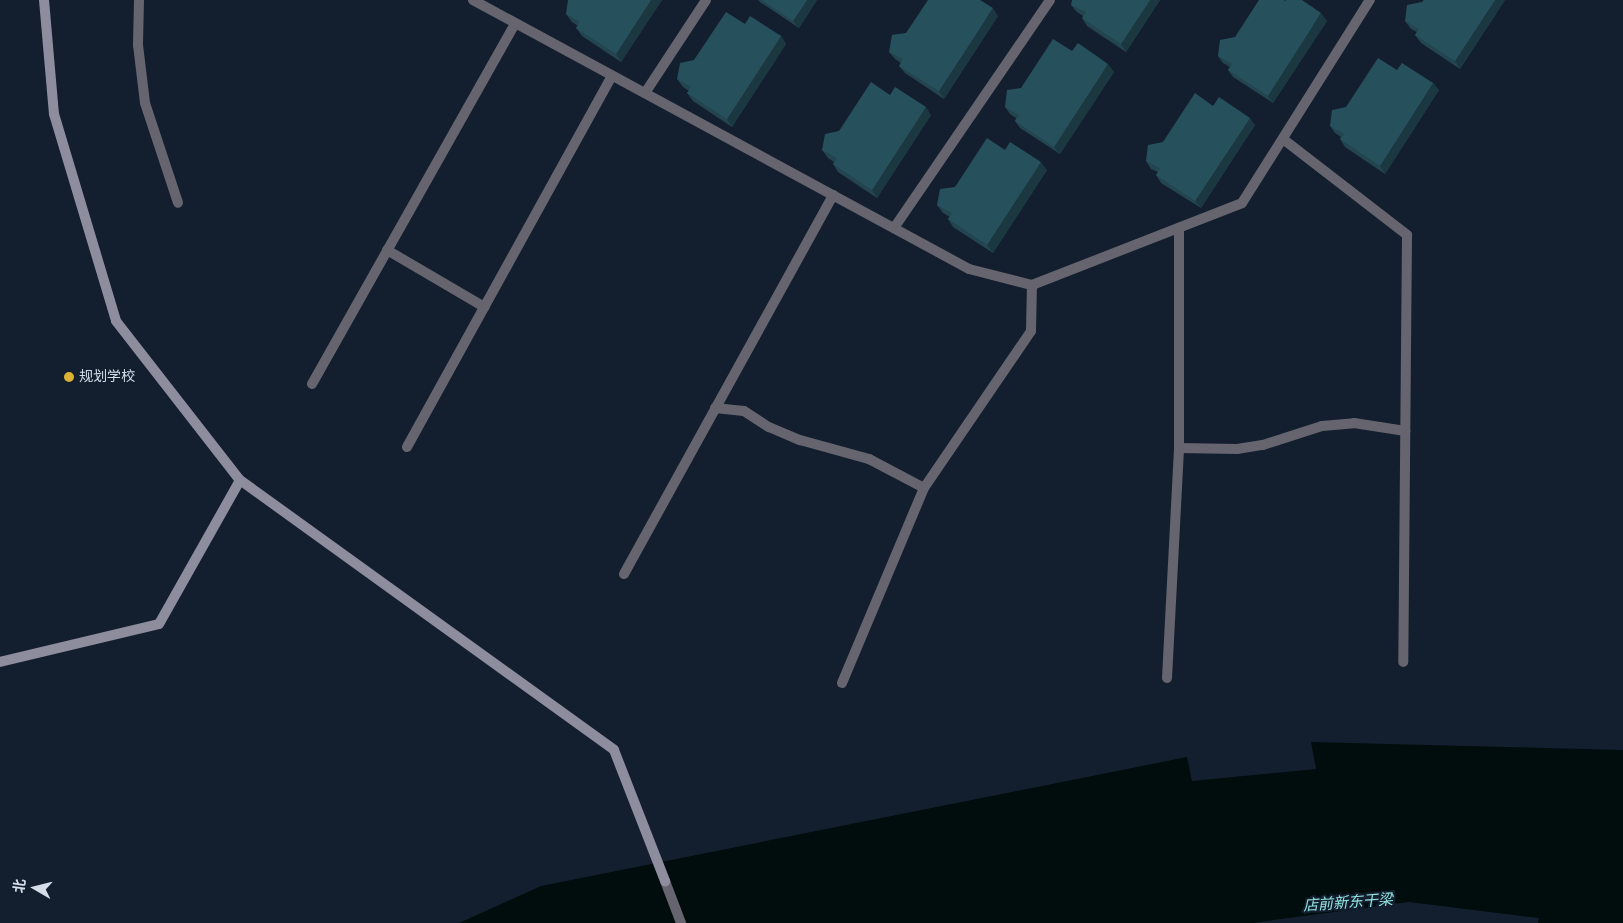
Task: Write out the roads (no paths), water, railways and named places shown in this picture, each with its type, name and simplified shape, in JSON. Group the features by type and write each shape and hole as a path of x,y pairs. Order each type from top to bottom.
{"street":[{"path":"44,0 54,114 116,321 240,480 614,750 681,923"},
{"path":"139,0 138,45 145,103 178,203"},
{"path":"473,0 969,269 1032,285 1242,203 1370,0"},
{"path":"645,93 706,0"},
{"path":"894,228 1050,0"},
{"path":"312,384 514,23"},
{"path":"407,447 612,76"},
{"path":"1283,139 1407,235 1403,662"},
{"path":"624,574 833,195"},
{"path":"1167,678 1179,448 1179,228"},
{"path":"387,250 484,307"},
{"path":"842,682 924,488 1031,331 1032,285"},
{"path":"715,408 744,411 769,427 800,440 869,459 924,488"},
{"path":"1179,448 1237,449 1263,446 1322,426 1354,423 1405,431"},
{"path":"0,662 159,624 240,480"}],"water":[{"name":"店前新东干梁","path":"1311,742 1623,750 1623,923 1538,923 1539,918 1409,902 1252,923 459,923 541,886 1187,757 1192,781 1316,769"}],"place":[{"name":"规划学校","path":"69,377"}]}
